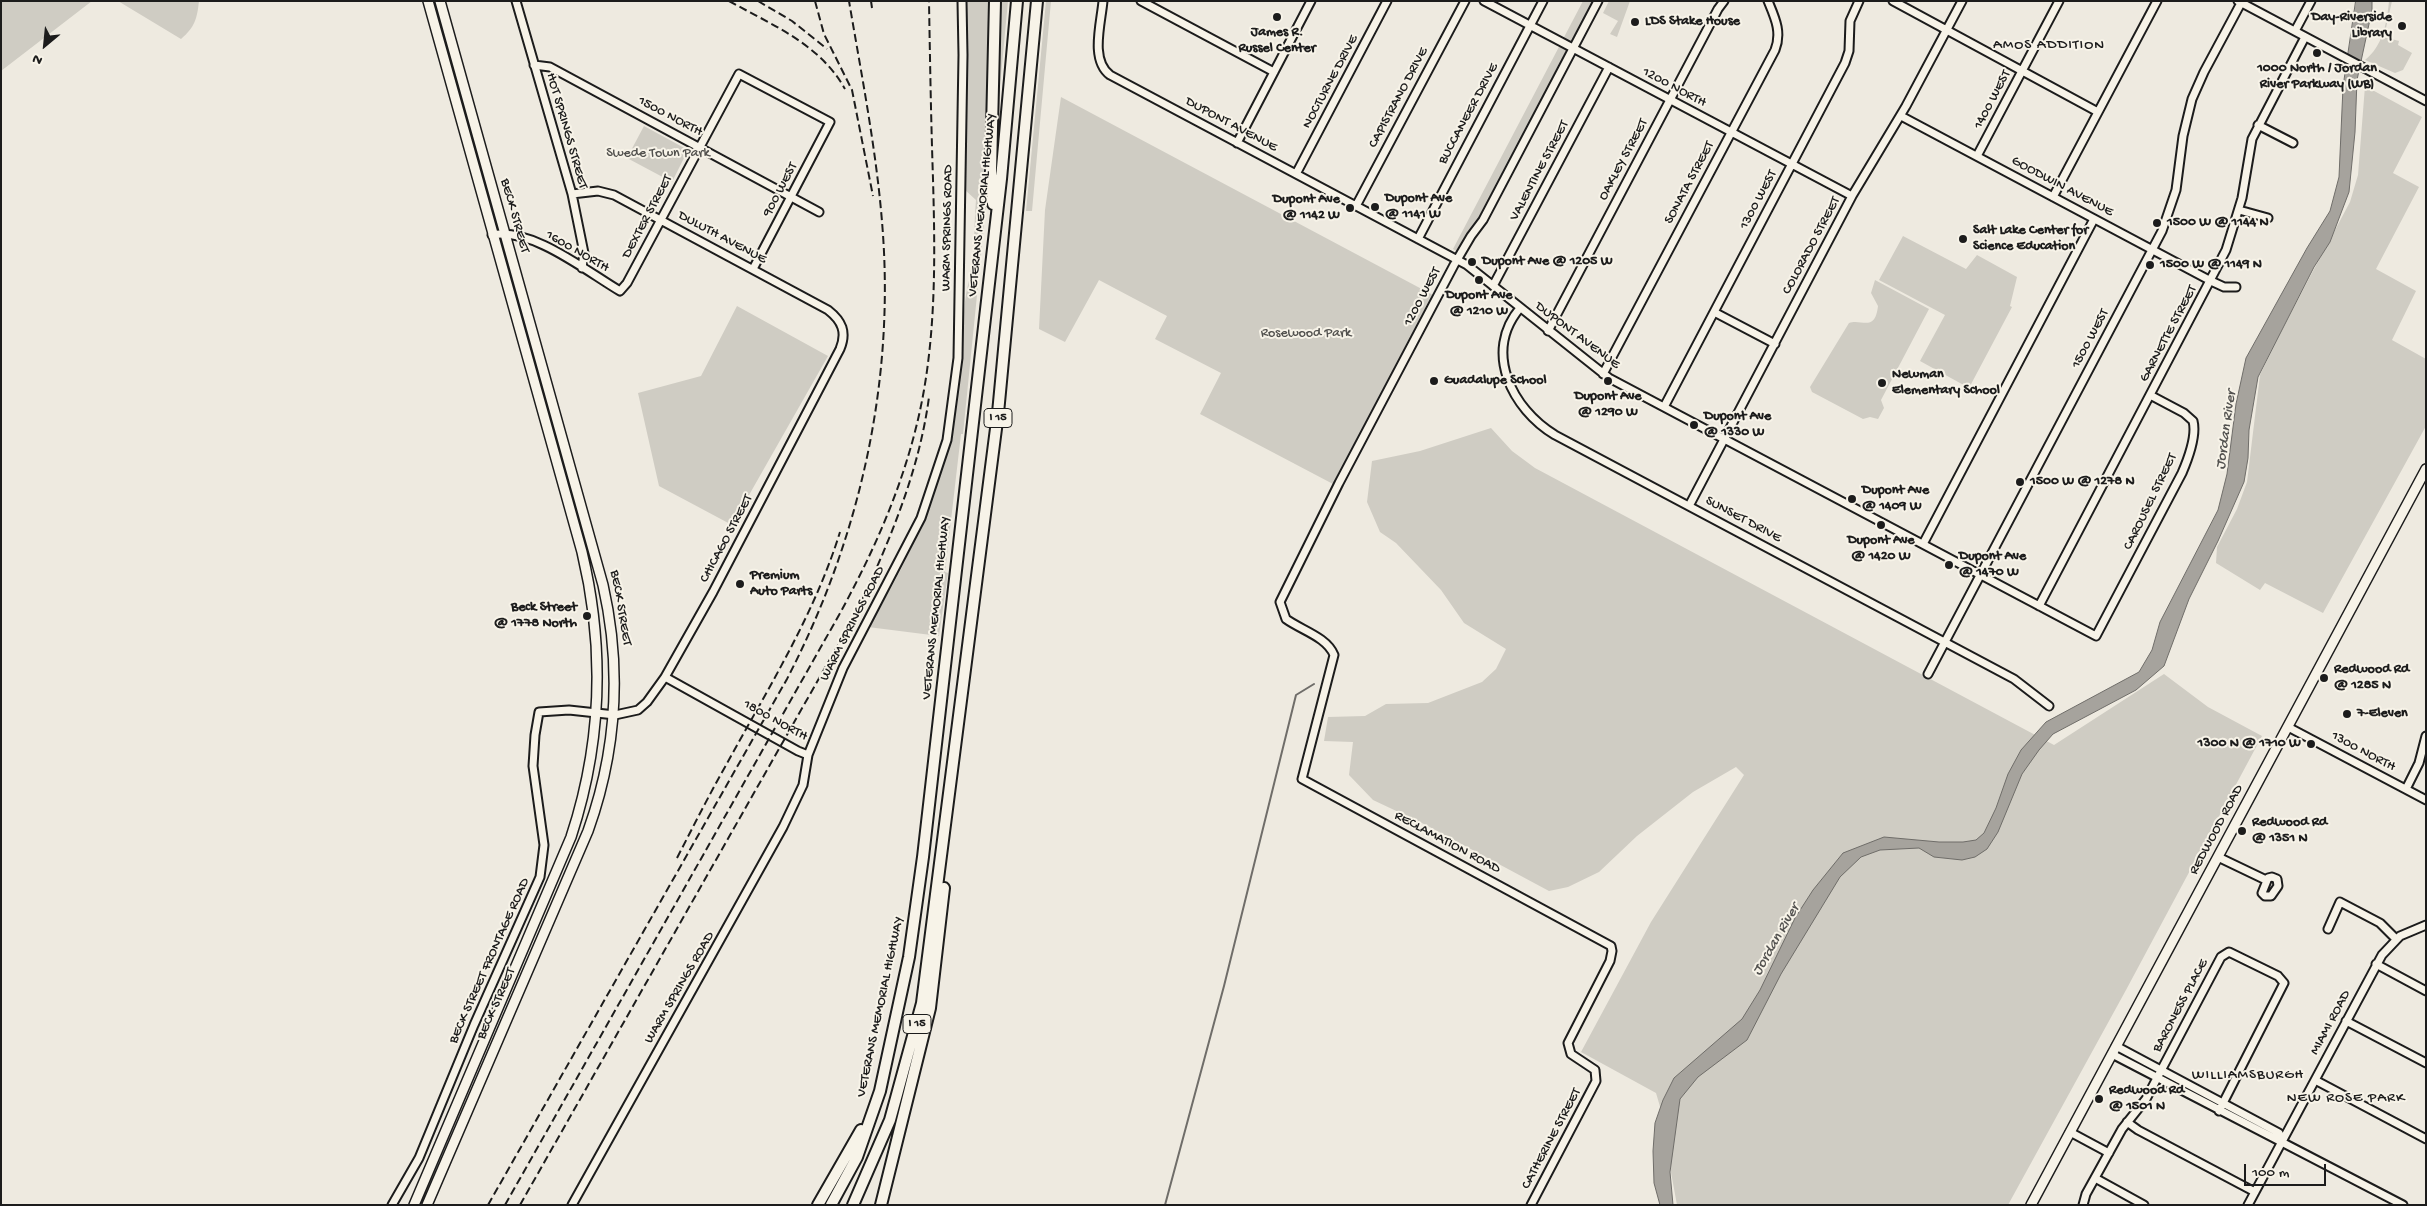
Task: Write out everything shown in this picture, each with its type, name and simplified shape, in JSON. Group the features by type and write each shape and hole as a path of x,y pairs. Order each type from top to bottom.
{"highway":[{"path":"994,230 991,171 995,1"},
{"name":"VETERANS MEMORIAL HIGHWAY","path":"831,1205 857,1157 880,1091 909,957 923,857 994,230 1017,1"},
{"name":"I 15","path":"853,1205 890,1120 912,1044 926,977 998,413 1037,1"},
{"path":"881,1205 910,1092 934,985 946,869 944,833"},
{"path":"818,1205 856,1140 880,1091"}],"main road":[{"name":"BECK STREET","path":"414,1205 572,837 589,774 597,714 597,638 587,575 572,512 492,234 428,1"},
{"name":"BECK STREET","path":"426,1205 588,832 606,770 615,715 613,640 603,585 440,1"},
{"name":"REDWOOD ROAD","path":"2031,1205 2426,469"}],"street":[{"name":"HOT SPRINGS STREET","path":"516,1 572,194 584,253 582,268"},
{"name":"WARM SPRINGS ROAD","path":"572,1205 772,851 803,785 808,755 842,668 921,518 947,440 958,358 963,55 962,1"},
{"name":"DUPONT AVENUE","path":"1103,1 1098,56 1105,71 1457,260 1493,286 1603,374 2096,636"},
{"path":"1141,1 1274,72"},
{"path":"1237,143 1312,1"},
{"name":"NOCTURNE DRIVE","path":"1296,174 1387,1"},
{"name":"CAPISTRANO DRIVE","path":"1356,206 1465,1"},
{"name":"1200 NORTH","path":"1484,1 1852,196"},
{"name":"BUCCANEER DRIVE","path":"1418,239 1543,1"},
{"name":"1200 WEST","path":"1281,610 1281,598 1335,490 1457,260 1483,220 1598,1"},
{"name":"OAKLEY STREET","path":"1548,331 1718,9 1724,1"},
{"name":"SONATA STREET","path":"1603,374 1776,46 1778,28 1768,1"},
{"name":"1300 WEST","path":"1664,407 1845,64 1850,44 1850,21 1859,1"},
{"path":"1893,1 2098,112"},
{"name":"COLORADO STREET","path":"1689,506 1852,196 1901,116 1962,1"},
{"name":"1400 WEST","path":"1977,156 2059,1"},
{"path":"2053,197 2156,1"},
{"path":"2295,31 2311,1"},
{"path":"2239,2 2426,101"},
{"name":"1500 WEST","path":"1928,674 2152,250 2172,204 2183,136 2192,100 2239,2"},
{"name":"GARNETTE STREET","path":"2039,606 2211,281 2230,239 2239,210 2250,147 2258,125 2304,37"},
{"name":"1500 NORTH","path":"534,65 550,67 819,212"},
{"name":"VALENTINE STREET","path":"1493,286 1609,67"},
{"name":"DEXTER STREET","path":"620,291 627,282 739,74 830,122"},
{"name":"GOODWIN AVENUE","path":"1901,116 2211,281 2224,287 2236,287"},
{"name":"900 WEST","path":"753,268 830,122"},
{"path":"2258,125 2293,143"},
{"name":"DULUTH AVENUE","path":"572,194 606,192 753,268 828,310 841,323 844,334"},
{"path":"2239,210 2268,218"},
{"path":"1923,544 2094,219"},
{"name":"1600 NORTH","path":"492,234 505,232 525,237 620,291"},
{"name":"SUNSET DRIVE","path":"1520,308 1507,328 1503,356 1508,382 1527,413 1555,435 2022,683 2048,706"},
{"path":"1714,312 1775,344"},
{"name":"CHICAGO STREET","path":"597,714 615,715 638,710 647,702 665,677 840,349 844,334"},
{"name":"CAROUSEL STREET","path":"2096,636 2182,473 2190,448 2193,431 2192,421 2184,413 2150,395"},
{"name":"RECLAMATION ROAD","path":"1281,610 1286,619 1325,642 1331,648 1334,655 1302,779 1611,946 1610,960 1568,1043 1571,1054 1595,1070 1597,1076 1595,1086"},
{"name":"1800 NORTH","path":"665,677 798,752 808,755"},
{"name":"BECK STREET FRONTAGE ROAD","path":"392,1205 405,1185 423,1149 474,1025 540,878 544,845 533,766 539,712 569,710 597,714"},
{"name":"1300 NORTH","path":"2288,727 2426,800"},
{"path":"2406,789 2419,763 2426,736"},
{"path":"2218,857 2266,880"},
{"path":"2328,929 2340,902 2380,923 2396,939"},
{"name":"MIAMI ROAD","path":"2248,1205 2376,964 2385,950 2396,939 2426,925"},
{"name":"BARONESS PLACE","path":"2083,1205 2094,1178 2127,1122 2141,1107 2224,953 2234,953 2283,981 2281,991 2223,1103"},
{"path":"2376,964 2426,991"},
{"path":"2346,1021 2426,1063"},
{"path":"2114,1050 2161,1070 2279,1132 2282,1141"},
{"path":"2114,1050 2157,1078 2403,1205"},
{"path":"2315,1080 2426,1139"},
{"name":"CATHERINE STREET","path":"1532,1205 1595,1086"},
{"path":"2219,1111 2223,1103"},
{"path":"2127,1122 2138,1130 2255,1192"},
{"path":"2070,1132 2109,1152"},
{"path":"2094,1178 2144,1205"}],"green space":[{"path":"1,1 92,1 1,71"},
{"path":"118,1 199,1 194,22 181,39"},
{"path":"965,1 988,1 987,196 963,434 961,434 945,572 948,573 939,636 868,627 901,569 916,538 939,476 955,411 961,368 966,293 973,251 976,200 965,190"},
{"path":"999,1 1008,1 999,97 996,97"},
{"path":"1046,1 1051,1 1032,211 1026,211"},
{"path":"1583,1 1594,1 1572,39 1478,222 1470,230 1458,252 1453,249"},
{"path":"1609,1 1630,1 1617,37 1610,34 1618,21 1603,13"},
{"path":"2389,1 2392,1 2384,37 2399,41 2398,45 2412,53 2403,70 2395,73 2365,60 2380,41 2387,17"},
{"path":"2365,86 2422,117 2393,173 2419,187 2376,269 2416,291 2392,340 2426,359 2426,426 2323,613 2265,583 2260,590 2216,563 2217,547 2237,509 2247,482 2260,375 2282,329 2350,202 2358,175"},
{"name":"Rosewood Park","path":"1061,97 1433,295 1333,484 1200,414 1221,373 1155,339 1167,316 1099,280 1065,342 1039,329 1045,210"},
{"name":"Swede Town Park","path":"644,126 688,150 672,182 627,158"},
{"path":"1903,236 1966,269 1977,255 2017,277 2010,306 2012,307 1969,388 1920,361 1945,315 1879,280"},
{"path":"1875,280 1929,309 1881,400 1884,408 1878,419 1870,417 1863,419 1812,392 1810,387 1849,323 1867,323 1874,319 1878,306 1871,293"},
{"path":"737,306 828,356 732,525 659,486 638,393 701,376"},
{"path":"1491,428 1512,451 1535,468 2054,745 2164,674 2208,707 2262,736 2008,1205 1677,1205 1670,1167 1669,1137 1656,1093 1581,1052 1651,922 1744,775 1736,767 1693,792 1637,836 1599,872 1568,887 1549,891 1426,825 1373,800 1349,775 1353,742 1324,741 1328,717 1365,716 1386,704 1428,703 1482,682 1496,669 1506,649 1464,623 1441,590 1396,543 1380,532 1367,502 1372,461 1420,451"}],"shaded area":[{"path":"2356,1 2372,1 2372,10 2357,80 2355,132 2349,192 2330,242 2314,267 2258,377 2249,430 2248,458 2244,482 2218,541 2189,599 2164,666 2136,690 2053,734 2022,774 1998,832 1987,849 1975,857 1962,860 1934,857 1919,848 1880,850 1861,857 1840,877 1781,974 1747,1040 1698,1077 1680,1099 1670,1172 1673,1205 1660,1205 1654,1183 1653,1151 1655,1123 1663,1100 1674,1078 1742,1019 1760,990 1795,918 1813,890 1843,853 1884,837 1939,842 1976,840 1984,833 1996,808 2008,774 2021,750 2046,722 2139,672 2152,650 2160,622 2218,510 2227,474 2236,404 2246,358 2307,248 2330,211 2339,177 2343,87"}],"waterway":[{"path":"1165,1205 1224,986 1296,695 1314,684"}],"railway":[{"path":"729,1 794,37 809,48 835,73 845,89"},
{"path":"758,1 792,21 827,49"},
{"path":"815,1 824,34 852,90 873,196"},
{"path":"488,1205 787,679 811,629 832,578 849,526 864,472 874,418 885,308 884,252 879,189 849,1"},
{"path":"871,1 872,8"},
{"path":"505,1205 839,615 867,561 901,478 918,420 924,390 933,311 934,232 929,1"},
{"path":"520,1205 855,615 901,508 918,453 929,397"},
{"path":"677,858 789,652 817,593 840,532"}],"place":[{"name":"James R. Russel Center","path":"1277,17"},
{"name":"LDS Stake House","path":"1635,22"},
{"name":"Day-Riverside Library","path":"2402,26"},
{"name":"1000 North / Jordan River Parkway (WB)","path":"2317,53"},
{"name":"Dupont Ave @ 1141 W","path":"1375,207"},
{"name":"Dupont Ave @ 1142 W","path":"1350,208"},
{"name":"1500 W @ 1144 N","path":"2157,223"},
{"name":"Salt Lake Center for Science Education","path":"1963,239"},
{"name":"Dupont Ave @ 1205 W","path":"1472,262"},
{"name":"1500 W @ 1149 N","path":"2150,265"},
{"name":"Dupont Ave @ 1210 W","path":"1479,280"},
{"name":"Guadalupe School","path":"1434,381"},
{"name":"Dupont Ave @ 1290 W","path":"1608,381"},
{"name":"Newman Elementary School","path":"1882,383"},
{"name":"Dupont Ave @ 1330 W","path":"1694,425"},
{"name":"1500 W @ 1278 N","path":"2020,482"},
{"name":"Dupont Ave @ 1409 W","path":"1852,499"},
{"name":"Dupont Ave @ 1420 W","path":"1881,525"},
{"name":"Dupont Ave @ 1470 W","path":"1949,565"},
{"name":"Premium Auto Parts","path":"740,584"},
{"name":"Beck Street @ 1778 North","path":"587,616"},
{"name":"Redwood Rd @ 1285 N","path":"2324,678"},
{"name":"7-Eleven","path":"2347,714"},
{"name":"1300 N @ 1710 W","path":"2311,744"},
{"name":"Redwood Rd @ 1351 N","path":"2242,831"},
{"name":"Redwood Rd @ 1501 N","path":"2099,1099"}],"district":[{"name":"AMOS ADDITION","path":"2049,46"},
{"name":"WILLIAMSBURGH","path":"2248,1076"},
{"name":"NEW ROSE PARK","path":"2346,1099"}],"water label":[{"name":"Jordan River","path":"2227,430"},
{"name":"Jordan River","path":"1777,940"}]}
